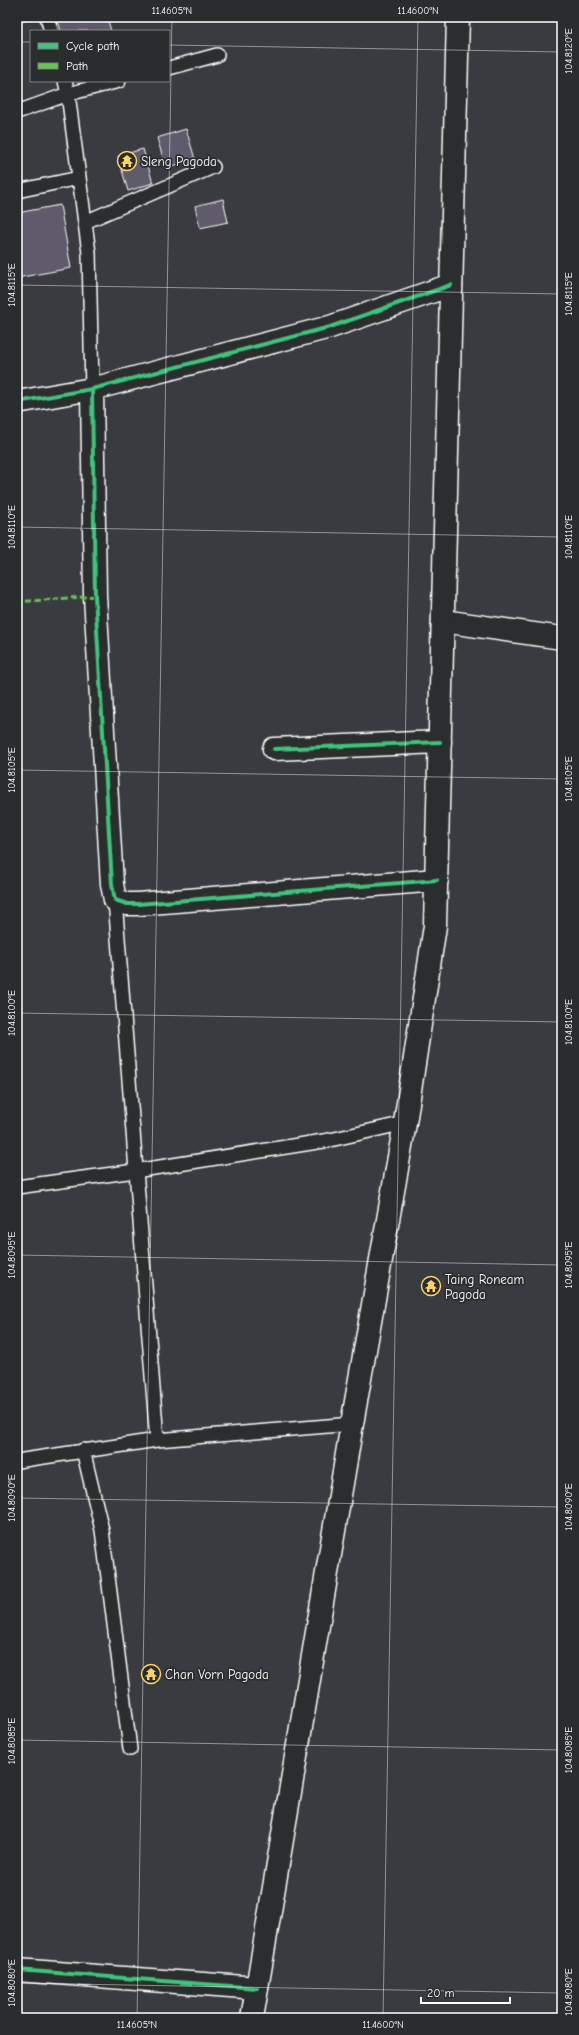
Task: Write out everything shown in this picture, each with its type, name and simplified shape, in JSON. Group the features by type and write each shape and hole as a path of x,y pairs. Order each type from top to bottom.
{"main road":[{"path":"252,2018 352,1424 405,1123 435,926 458,17"},
{"path":"17,402 92,389 330,327 451,285"},
{"path":"92,389 95,596 112,884 115,900 127,904 138,904 436,880"},
{"path":"443,621 562,638"},
{"path":"274,749 440,742"},
{"path":"17,1970 257,1988"}],"lane":[{"path":"47,17 51,30"},
{"path":"170,68 217,55"},
{"path":"65,82 86,222 89,253 92,389"},
{"path":"17,112 68,94 115,82"},
{"path":"86,222 213,167"},
{"path":"17,191 79,178"},
{"path":"115,900 157,1440"},
{"path":"17,1187 135,1171 330,1140 405,1123"},
{"path":"17,1461 157,1440 352,1424"},
{"path":"83,1450 102,1530 130,1749"}],"building":[{"path":"17,17 35,17 35,18 17,23"},
{"path":"57,17 107,17 111,30 61,30"},
{"path":"186,129 195,159 166,168 157,138"},
{"path":"143,149 153,183 128,191 118,156"},
{"path":"223,199 228,222 200,228 195,206"},
{"path":"60,205 71,268 17,278 17,213"}],"marked path":[{"path":"17,602 95,596"}],"cycle path":[{"path":"17,402 92,389 330,327 451,285"},
{"path":"92,389 95,596 112,884 115,900 127,904 138,904 437,880"},
{"path":"274,749 440,742"},
{"path":"17,1970 257,1988"}],"place":[{"name":"Sleng Pagoda","path":"127,161"},
{"name":"Taing Roneam Pagoda","path":"431,1286"},
{"name":"Chan Vorn Pagoda","path":"151,1674"}]}
